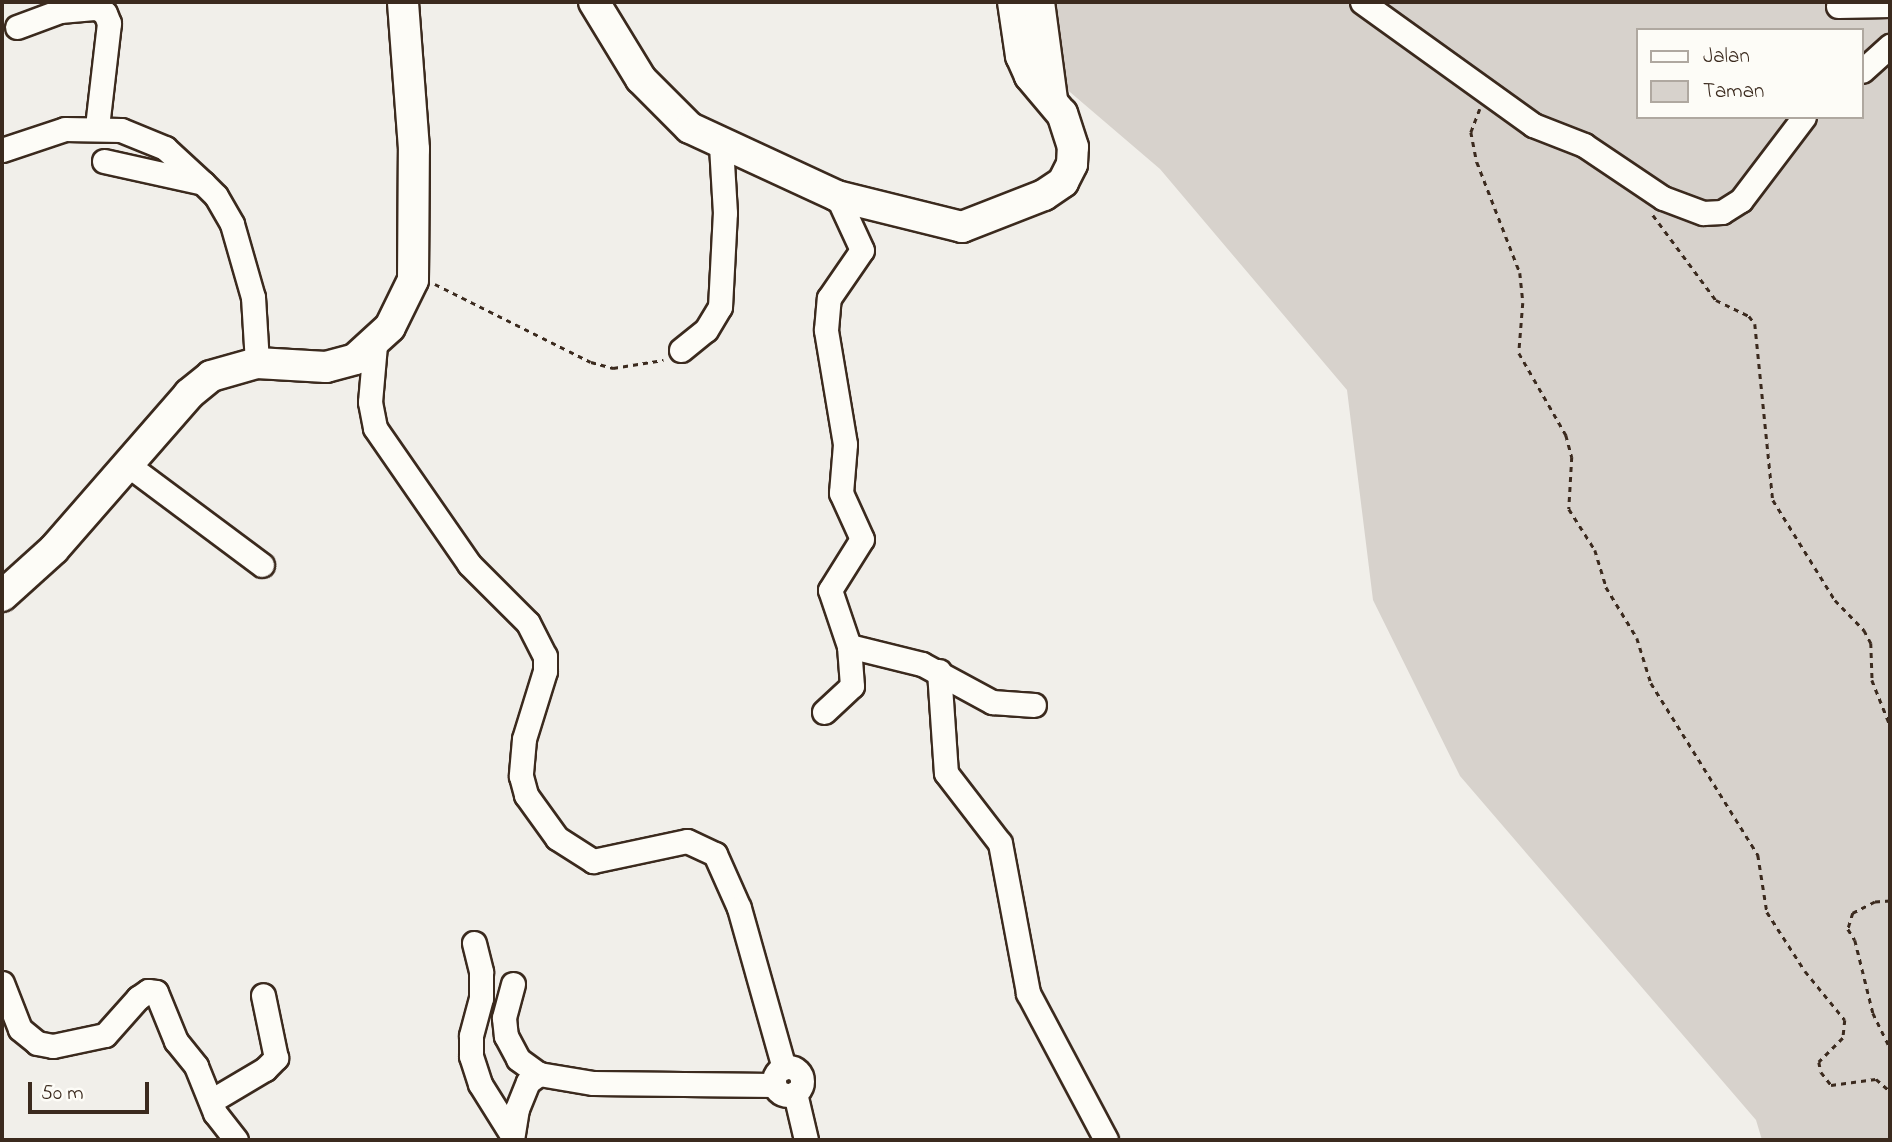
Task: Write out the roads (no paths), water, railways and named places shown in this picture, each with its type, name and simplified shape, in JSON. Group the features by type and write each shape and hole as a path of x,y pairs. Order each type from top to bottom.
{"main road":[{"path":"2,596 54,549 200,385 223,371 257,363 326,367 355,359 374,345 401,309 413,279 414,149 403,2"},
{"path":"594,2 655,96 690,128 721,145 837,196 954,227 992,219 1059,187 1072,164 1068,129 1052,100 1030,76 1021,56 1013,2"},
{"path":"1039,2 1052,100"}],"street":[{"path":"1362,2 1533,125 1584,145 1647,188 1683,207 1703,213 1722,212 1741,200 1802,119"},
{"path":"1838,6 1890,5"},
{"path":"17,27 61,11 97,8 107,15 97,127"},
{"path":"1864,70 1888,53"},
{"path":"2,150 65,129 97,127 141,136 165,148 203,183 225,212 242,255 253,297 257,363"},
{"path":"681,350 706,330 720,307 725,213 721,145"},
{"path":"104,161 203,183"},
{"path":"824,712 851,690 849,646 830,590 862,539 841,493 845,444 827,310 832,290 862,250 837,196"},
{"path":"374,345 370,402 375,428 469,564 528,623 542,648 545,671 524,739 521,776 526,795 557,838 593,861 687,841 715,854 740,908 784,1082 806,1140"},
{"path":"128,465 262,565"},
{"path":"849,646 939,671 992,702 1034,705"},
{"path":"939,671 946,773 1000,843 1028,993 1106,1140"},
{"path":"474,943 481,972 481,998 471,1036 471,1056 480,1084 512,1138"},
{"path":"2,983 20,1029 37,1043 53,1046 105,1035 138,998 148,991 156,992 176,1041 196,1066 211,1101 236,1140"},
{"path":"513,984 504,1018 506,1036 518,1059 539,1074 593,1083 784,1082"},
{"path":"211,1101 265,1069 276,1058 263,995"},
{"path":"512,1138 524,1091 539,1074"}]}
